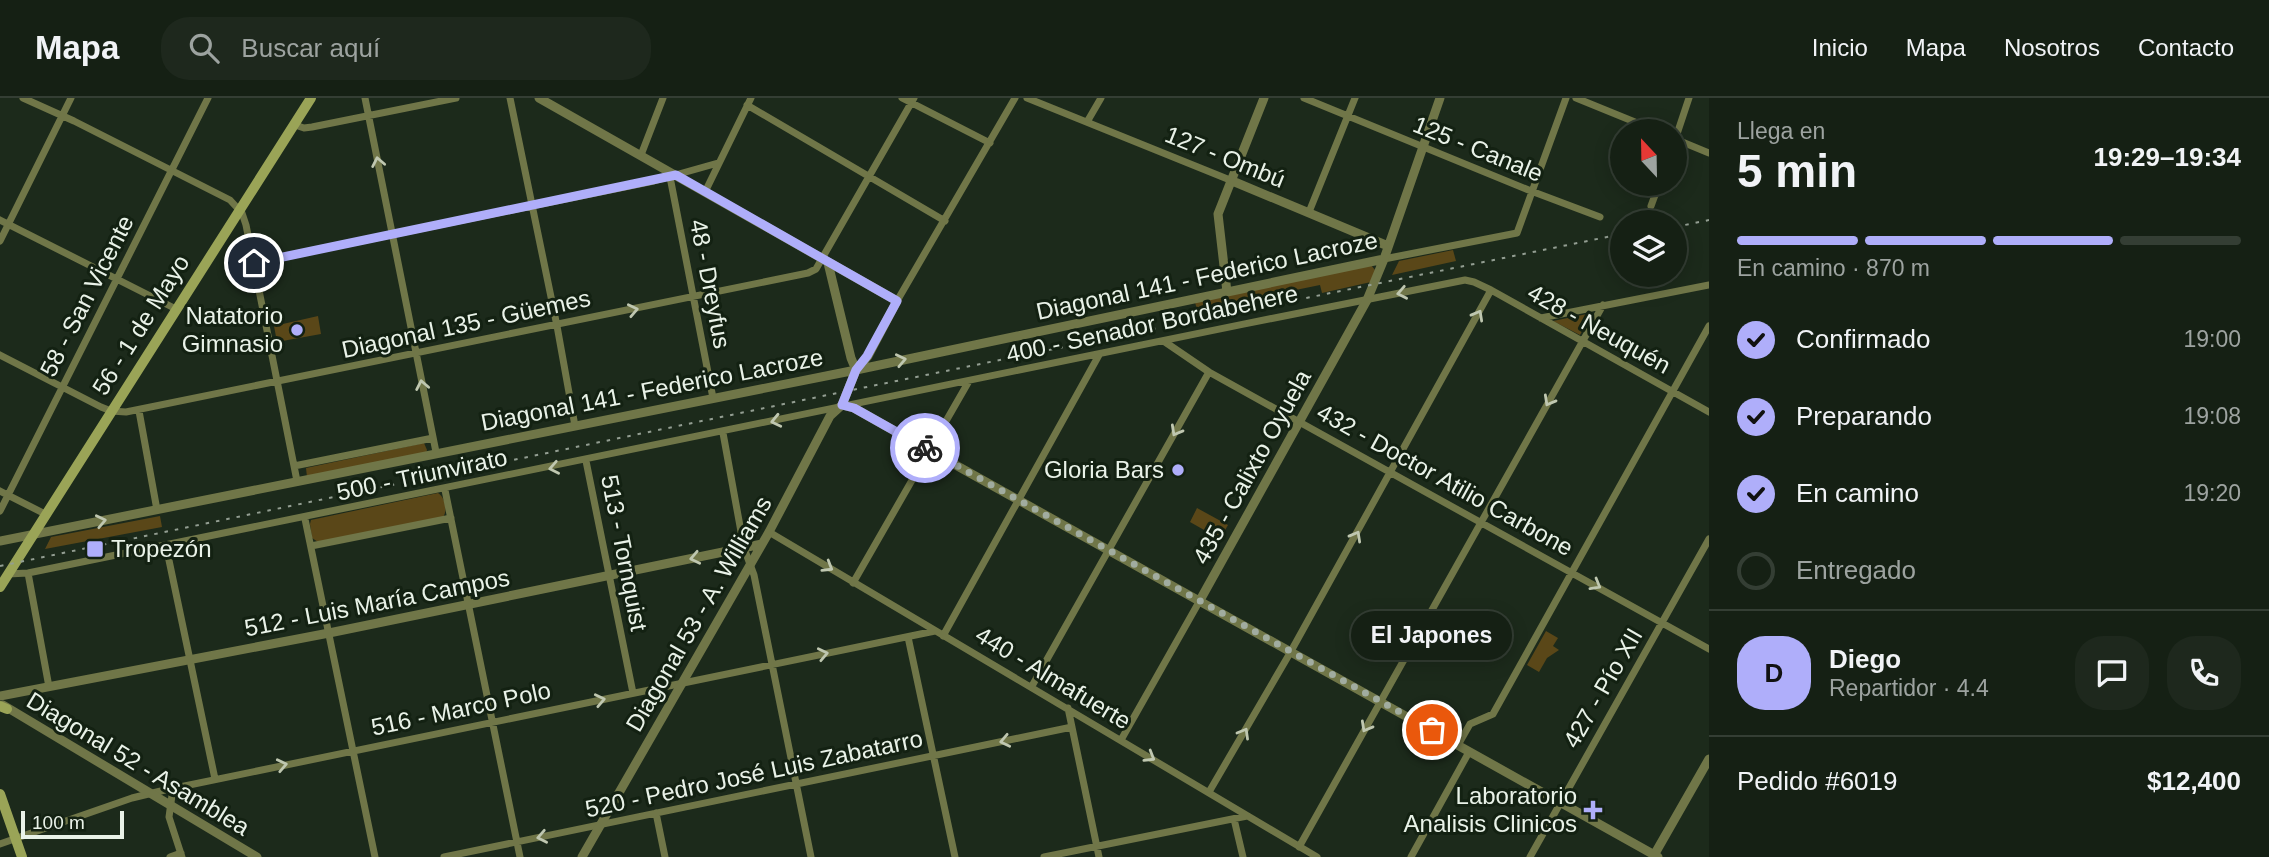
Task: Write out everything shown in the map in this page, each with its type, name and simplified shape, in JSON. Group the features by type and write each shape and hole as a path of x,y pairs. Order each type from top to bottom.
{"main road":[{"name":"56 - 1 de Mayo","path":"0,587 312,98"},
{"path":"0,794 22,857"}],"street":[{"path":"23,98 172,170 230,200 240,209 245,219 297,481"},
{"path":"0,241 71,98"},
{"name":"58 - San Vicente","path":"0,511 208,98"},
{"path":"365,98 436,452"},
{"path":"295,125 304,128 456,98"},
{"path":"510,98 575,426"},
{"path":"539,98 897,301 1015,98"},
{"path":"641,155 663,98"},
{"path":"902,98 912,100 989,143"},
{"name":"127 - Ombú","path":"1027,98 1408,254"},
{"path":"1087,122 1101,98"},
{"path":"1227,292 1218,214 1264,98"},
{"name":"125 - Canale","path":"1304,98 1600,217"},
{"path":"1309,212 1355,98"},
{"name":"435 - Calixto Oyuela","path":"1121,740 1374,285 1440,98"},
{"path":"1531,191 1566,98"},
{"path":"1576,98 1628,119"},
{"path":"1682,119 1689,98"},
{"path":"856,370 824,261 867,177 912,100"},
{"path":"705,192 749,102 867,177 945,221"},
{"path":"1687,144 1709,153"},
{"path":"254,263 673,176 718,163"},
{"name":"48 - Dreyfus","path":"673,176 713,398"},
{"name":"Diagonal 141 - Federico Lacroze","path":"0,541 856,370 1517,233 1531,191"},
{"path":"1651,206 1655,196"},
{"path":"0,220 176,309"},
{"name":"Diagonal 135 - Güemes","path":"111,411 139,411 557,326 808,273 824,261"},
{"name":"428 - Neuquén","path":"1469,280 1709,412"},
{"name":"400 - Senador Bordabehere","path":"842,405 1469,280"},
{"path":"1540,318 1709,285"},
{"path":"1209,792 1392,472 1491,290"},
{"name":"Diagonal 53 - A. Williams","path":"582,857 769,532 831,416 842,405 856,370 867,356 897,301"},
{"path":"1299,846 1604,305"},
{"path":"1458,746 1470,724 1493,713 1709,326"},
{"name":"432 - Doctor Atilio Carbone","path":"1165,342 1209,372 1709,649"},
{"path":"0,355 111,411"},
{"path":"939,633 1018,500 1099,355"},
{"path":"1032,686 1209,372"},
{"path":"853,583 969,381"},
{"path":"842,405 854,408 1655,856 1708,765"},
{"name":"500 - Triunvirato","path":"8,575 305,519 723,433 842,405"},
{"path":"139,411 157,510"},
{"path":"723,433 744,548 773,664 811,857"},
{"path":"294,466 433,438"},
{"name":"513 - Tornquist","path":"586,461 633,693"},
{"path":"445,490 520,857"},
{"path":"0,491 47,515"},
{"path":"311,546 451,518"},
{"path":"305,519 375,857"},
{"name":"440 - Almafuerte","path":"769,532 1317,857"},
{"name":"427 - Pío XII","path":"1530,857 1709,539"},
{"name":"512 - Luis María Campos","path":"0,696 329,633 762,544"},
{"path":"166,546 215,779"},
{"path":"28,573 49,687"},
{"name":"516 - Marco Polo","path":"0,844 173,788 773,664 939,633"},
{"path":"908,637 955,857"},
{"name":"Diagonal 52 - Asamblea","path":"2,706 257,857"},
{"path":"1068,708 1099,857"},
{"name":"520 - Pedro José Luis Zabatarro","path":"444,857 1072,727"},
{"path":"1411,857 1469,752"},
{"path":"170,857 181,855 170,821 173,788"},
{"path":"656,813 665,857"},
{"path":"1044,857 1247,816"},
{"path":"1234,819 1243,857"}],"shaded area":[{"path":"1453,250 1456,261 1392,275 1399,261"},
{"path":"1371,265 1375,270 1371,282 1322,293 1320,285 1197,310 1195,302"},
{"path":"1592,313 1580,335 1553,321"},
{"name":"Natatorio Gimnasio","path":"318,316 321,334 277,342 274,326"},
{"path":"424,443 426,453 307,477 306,468"},
{"path":"438,493 445,504 443,517 318,542 312,538 311,520"},
{"path":"1197,508 1228,525 1220,539 1190,522"},
{"path":"160,516 162,527 45,549 51,537"},
{"path":"1546,631 1558,638 1553,646 1559,650 1547,658 1539,672 1527,665"}],"railway":[{"path":"1687,225 1709,220"},
{"path":"0,566 1610,236"}],"way so far":[{"path":"925,448 1432,730"}],"place":[{"name":"Natatorio Gimnasio","path":"297,330"},
{"name":"Gloria Bars","path":"1178,470"},
{"name":"Tropezón","path":"95,549"},
{"name":"El Japones","path":"1432,730"},
{"name":"Laboratorio Analisis Clinicos","path":"1593,810"}],"route":[{"path":"254,263 676,175 897,301 867,356 856,370 842,405 854,408 925,448"}]}
